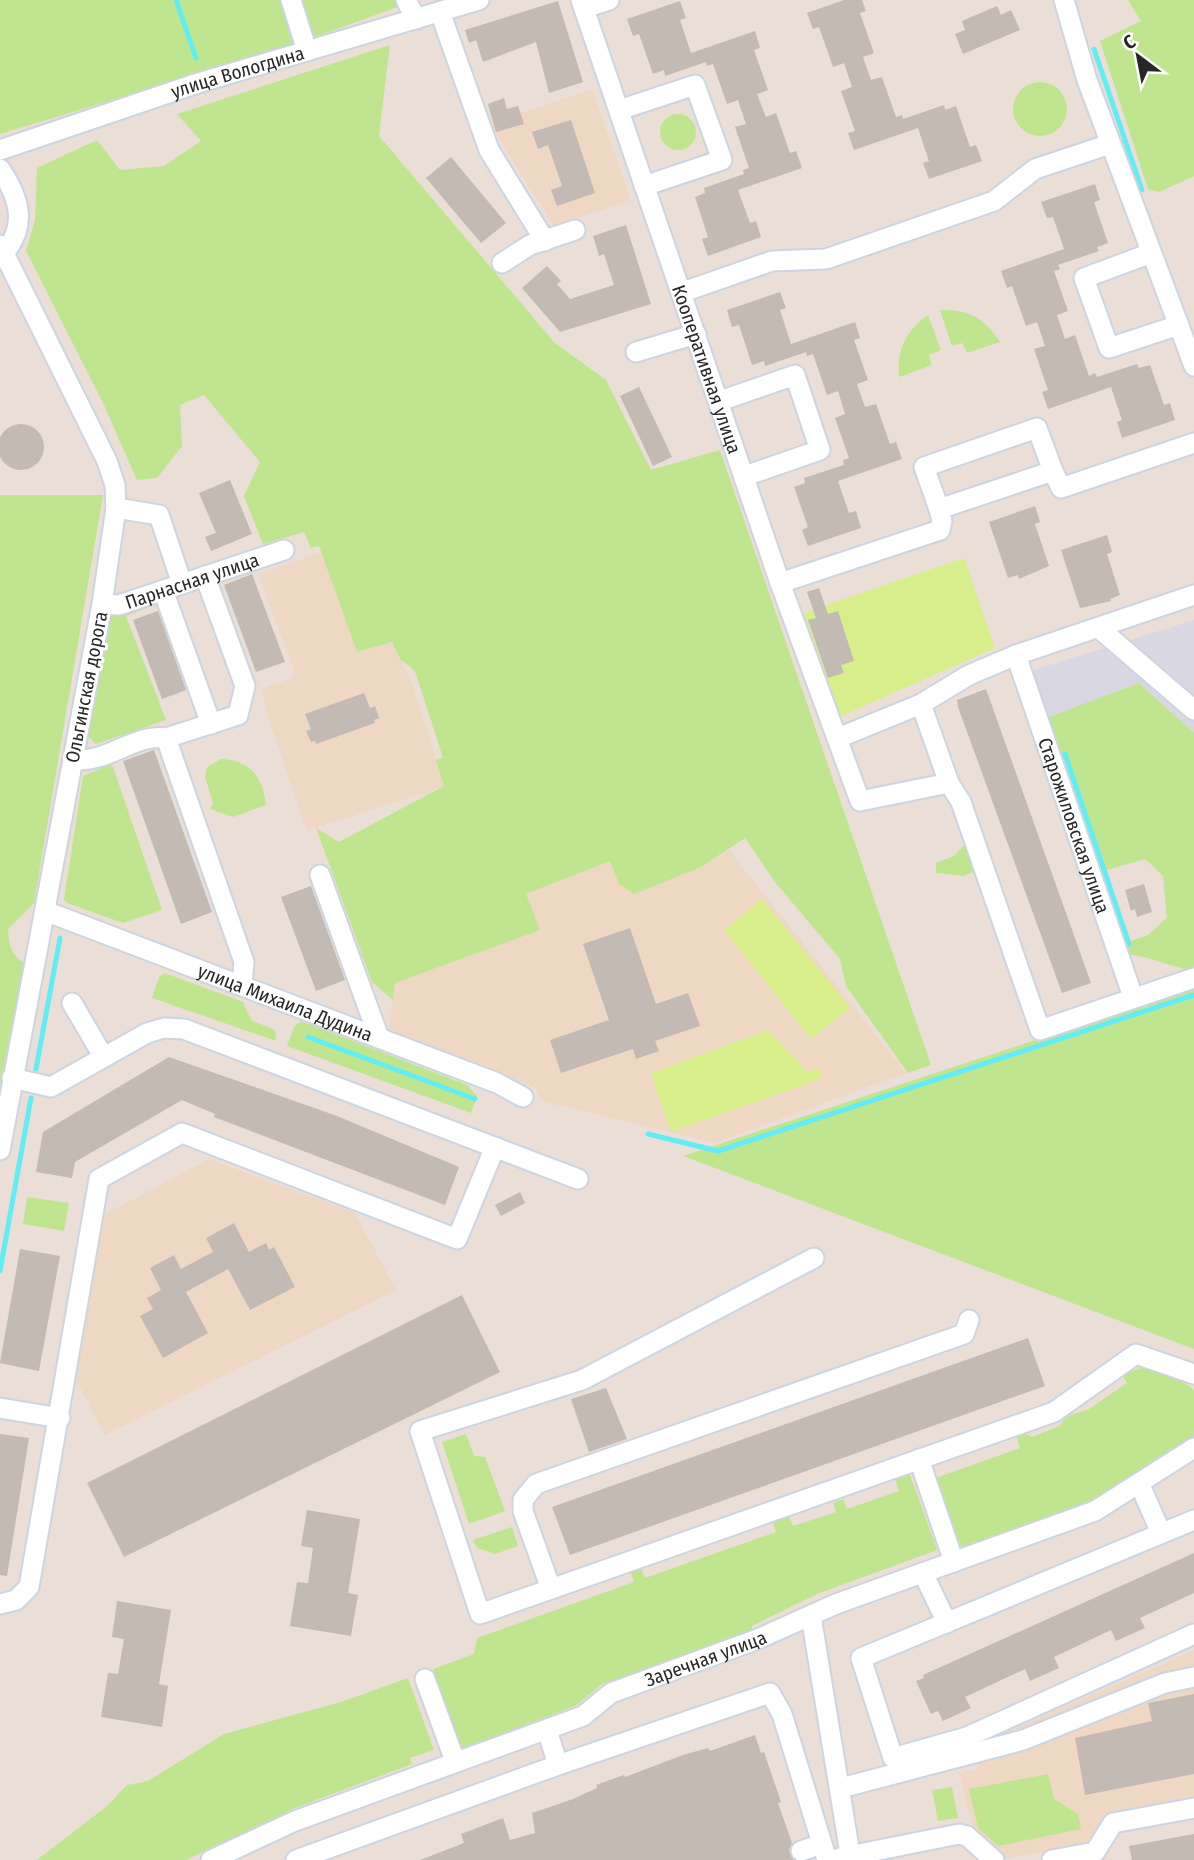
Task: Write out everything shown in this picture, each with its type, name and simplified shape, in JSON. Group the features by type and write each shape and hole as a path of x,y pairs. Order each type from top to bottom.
{"street":[{"path":"291,0 307,51"},
{"path":"406,0 416,19"},
{"name":"улица Вологдина","path":"0,150 195,84 478,0"},
{"path":"583,4 609,0"},
{"path":"1065,0 1087,80 1194,366"},
{"name":"Кооперативная улица","path":"583,4 780,583 860,801 949,783"},
{"path":"440,12 489,150 545,241"},
{"path":"618,110 695,85 722,160 644,186"},
{"path":"682,292 772,261 826,260 994,201 1035,169 1111,144"},
{"path":"0,169 20,212 19,230 2,249"},
{"path":"502,263 530,245 575,230"},
{"name":"Ольгинская дорога","path":"0,1150 102,604 116,508 115,485 107,461 2,249"},
{"path":"1152,253 1084,278 1109,348 1178,325"},
{"path":"636,352 696,334"},
{"path":"720,401 795,375 820,450 745,476"},
{"path":"780,583 940,530 942,521 939,509 924,467 1038,428 1061,488 1194,443"},
{"path":"939,509 1053,471"},
{"path":"116,508 159,515 172,587 211,724"},
{"name":"Парнасная улица","path":"102,604 119,605 284,550"},
{"path":"73,759 90,760 153,736 166,738 238,715 245,686 205,576"},
{"path":"838,738 921,704 969,675 1016,655 1194,595"},
{"path":"1100,628 1194,710"},
{"name":"Старожиловская улица","path":"1016,655 1133,997"},
{"path":"921,704 949,783 961,802 1040,1030 1194,978"},
{"path":"166,738 244,962 242,983"},
{"path":"320,875 379,1038"},
{"name":"улица Михаила Дудина","path":"46,911 242,983 497,1083 523,1097"},
{"path":"336,1020 358,1011 365,999"},
{"path":"72,1003 103,1056"},
{"path":"12,1078 51,1087 147,1032 164,1028 184,1029 578,1179"},
{"path":"1,1614 29,1587 99,1179 182,1133 457,1239 495,1147"},
{"path":"814,1258 547,1399 420,1430 480,1614 1054,1412 1136,1354 1194,1374"},
{"path":"551,1589 523,1511 523,1500 536,1484 964,1334 969,1320"},
{"path":"0,1408 60,1418"},
{"name":"Заречная улица","path":"211,1860 295,1821 583,1716 611,1693 923,1573 1095,1511 1140,1485 1194,1448"},
{"path":"919,1459 954,1562"},
{"path":"1140,1485 1161,1533"},
{"path":"1194,1520 861,1658 893,1758 957,1741 1194,1634"},
{"path":"923,1573 947,1623"},
{"path":"811,1616 841,1788 837,1856"},
{"path":"841,1788 975,1755 1050,1729 1165,1683 1194,1677"},
{"path":"425,1679 455,1761"},
{"path":"296,1860 558,1765 770,1693 782,1713 837,1856"},
{"path":"1044,1702 1050,1729"},
{"path":"547,1730 558,1765"},
{"path":"1052,1860 1095,1852 1113,1823 1194,1808"},
{"path":"801,1852 837,1856 960,1834 967,1836 994,1860"}],"shaded area":[{"path":"592,89 631,200 554,226 495,133 488,104 504,98 507,109 518,106 521,113"},
{"path":"322,552 357,652 392,642 412,684 445,786 307,831 266,712 262,689 291,678 294,670 258,574"},
{"path":"1194,620 1194,733 1139,683 1046,718 1030,671"},
{"path":"729,850 906,1073 714,1143 541,1101 536,1088 389,1030 395,983 540,930 525,895 610,861 619,884 701,867"},
{"path":"209,1159 355,1213 396,1290 105,1435 75,1378 102,1216"},
{"path":"1194,1650 1194,1796 1105,1814 1087,1843 1004,1859 974,1831 959,1774 978,1769 973,1747"}],"green space":[{"path":"0,0 417,0 287,47 0,134"},
{"path":"1128,0 1194,0 1194,176 1159,192 1148,189 1100,41 1141,21"},
{"path":"390,45 379,136 555,343 606,380 651,470 720,450 931,1065 908,1073 846,986 840,959 775,882 745,838 701,867 634,894 619,884 610,861 526,894 540,930 395,983 393,1000 372,982 316,828 339,842 444,786 436,760 443,758 415,671 400,659 392,642 357,652 319,546 311,548 304,532 263,544 244,496 260,462 204,395 180,405 182,446 157,478 137,480 103,403 26,251 35,220 37,168 97,140 120,170 164,166 201,141 177,114"},
{"path":"1040,82 1059,90 1067,109 1059,128 1040,136 1021,128 1013,109 1021,90"},
{"path":"678,114 691,119 696,132 691,145 678,150 665,145 660,132 665,119"},
{"path":"940,310 959,311 975,317 988,327 1000,342 967,353 962,343 952,346"},
{"path":"928,315 941,350 929,355 932,365 899,377 904,342"},
{"path":"0,495 103,495 34,903 8,929 12,949 24,963 0,1086"},
{"path":"964,558 995,648 839,717 804,613"},
{"path":"157,598 160,603 126,616 166,720 96,744 86,734 110,615"},
{"path":"1139,683 1194,733 1194,971 1128,954 1124,943 1148,935 1167,918 1163,876 1145,859 1100,872 1046,718"},
{"path":"221,759 240,763 254,772 262,787 266,805 233,817 210,809 213,803 205,777 207,767"},
{"path":"112,764 162,910 123,923 67,903 64,899 83,776"},
{"path":"968,841 977,871 963,876 936,873 936,863 954,856"},
{"path":"762,899 850,1008 811,1039 724,930"},
{"path":"165,973 243,1002 251,1020 275,1030 276,1041 152,998 159,977"},
{"path":"1194,988 1194,1349 683,1156"},
{"path":"301,1021 467,1085 477,1096 471,1113 287,1046 294,1027"},
{"path":"768,1030 807,1072 818,1068 823,1078 671,1132 651,1073"},
{"path":"27,1197 69,1203 64,1231 23,1224"},
{"path":"1148,1365 1169,1372 1194,1390 1194,1437 1109,1493 959,1552 933,1479 1020,1448 1016,1435 1022,1432 1032,1437 1060,1426 1065,1417 1089,1409 1127,1383 1122,1375"},
{"path":"466,1434 474,1456 485,1457 505,1511 469,1524 442,1442"},
{"path":"909,1472 937,1550 817,1594 752,1626 752,1631 602,1684 575,1706 462,1749 433,1669 474,1654 477,1638 634,1582 630,1570 640,1566 645,1578 776,1532 772,1520 788,1515 793,1526 836,1512 833,1503 843,1499 847,1509 899,1491 895,1477"},
{"path":"512,1527 518,1546 495,1554 477,1548 473,1540"},
{"path":"408,1678 434,1750 410,1758 412,1764 295,1808 186,1860 37,1860 107,1806 127,1785 148,1781 224,1734 341,1702"},
{"path":"1048,1774 1054,1799 1078,1814 1081,1829 998,1846 978,1828 969,1789"},
{"path":"952,1787 958,1818 938,1821 932,1790"}],"building":[{"path":"844,0 862,0 866,11 860,13 874,53 863,57 871,80 882,77 896,117 902,115 903,119 944,105 945,110 956,106 970,147 976,145 982,161 929,179 923,163 929,161 918,128 854,150 848,133 855,131 841,91 852,87 844,63 833,67 819,27 813,29 807,13"},
{"path":"558,1 583,82 549,93 536,42 483,62 476,40 469,43 465,30"},
{"path":"680,1 686,18 680,20 691,53 755,31 760,48 754,50 768,90 757,94 766,117 776,113 790,153 796,151 802,168 738,190 750,223 756,221 761,237 708,256 702,239 708,237 695,197 705,193 704,188 744,174 743,170 749,168 735,127 746,124 738,100 727,104 713,64 707,66 706,62 665,76 664,70 653,74 639,34 633,36 627,19"},
{"path":"997,6 1001,15 1011,10 1020,30 963,54 955,34 965,30 962,21"},
{"path":"504,98 507,109 518,106 524,124 496,132 488,104"},
{"path":"571,120 595,193 557,206 551,190 562,186 548,145 538,149 532,132"},
{"path":"451,157 506,223 481,243 426,178"},
{"path":"1095,184 1100,200 1094,202 1108,243 1097,247 1099,251 1058,265 1060,269 1054,271 1068,311 1057,315 1065,339 1075,335 1089,376 1095,373 1097,377 1137,364 1139,368 1150,365 1164,405 1170,403 1175,420 1122,438 1117,422 1122,420 1111,387 1048,409 1042,392 1048,390 1034,349 1045,346 1037,322 1026,326 1012,286 1007,288 1001,271 1064,249 1053,217 1047,218 1041,202"},
{"path":"626,225 651,304 560,332 522,288 547,266 561,281 557,284 570,299 614,285 604,254 599,256 593,236"},
{"path":"780,292 786,308 780,310 791,344 855,322 860,338 854,340 868,380 857,384 865,407 876,404 890,444 896,442 902,459 838,481 849,513 856,511 861,528 808,546 802,530 808,527 794,487 805,483 804,478 844,465 843,460 849,458 835,418 845,414 838,391 827,395 813,354 807,356 806,352 765,366 764,361 752,365 739,325 732,327 727,310"},
{"path":"639,387 672,457 653,466 620,396"},
{"path":"21,424 37,431 44,447 37,463 21,470 5,463 -2,447 5,431"},
{"path":"230,480 252,534 211,551 205,537 216,533 199,493"},
{"path":"1035,506 1040,522 1035,524 1049,566 1019,579 1018,575 1008,578 989,522"},
{"path":"1107,535 1112,552 1107,554 1120,595 1110,599 1111,601 1080,608 1061,550"},
{"path":"252,574 285,662 256,672 224,585"},
{"path":"819,588 828,614 838,611 854,661 841,665 844,673 828,678 808,620 816,618 807,592"},
{"path":"158,611 186,690 162,699 133,620"},
{"path":"986,689 1091,983 1062,993 958,707 957,700"},
{"path":"364,693 370,708 375,706 379,718 374,720 375,723 316,744 315,741 311,742 306,731 311,729 305,714"},
{"path":"154,750 212,912 181,924 123,761"},
{"path":"1144,884 1152,912 1137,917 1135,909 1131,911 1125,890"},
{"path":"311,886 345,980 316,991 281,897"},
{"path":"630,928 656,1004 688,993 700,1026 655,1041 659,1051 636,1059 633,1049 561,1073 550,1040 609,1020 583,944"},
{"path":"169,1057 337,1116 459,1167 445,1205 214,1117 215,1114 182,1100 75,1162 72,1178 36,1172 43,1132"},
{"path":"520,1192 525,1203 501,1216 495,1205"},
{"path":"234,1223 249,1252 266,1243 269,1250 274,1247 295,1287 250,1310 228,1269 186,1292 208,1333 163,1358 140,1316 153,1309 147,1298 161,1290 150,1268 174,1255 181,1269 213,1252 206,1238"},
{"path":"20,1249 60,1256 39,1371 0,1363"},
{"path":"462,1295 500,1372 124,1557 87,1483"},
{"path":"1028,1338 1045,1386 570,1555 552,1507"},
{"path":"606,1388 627,1439 589,1452 571,1399"},
{"path":"0,1434 29,1438 7,1576 0,1575"},
{"path":"307,1510 360,1519 348,1593 358,1595 351,1636 290,1626 297,1582 308,1583 313,1548 301,1546"},
{"path":"1194,1553 1194,1593 1140,1618 1145,1628 1116,1641 1111,1630 1054,1657 1059,1668 1030,1681 1025,1669 965,1697 971,1708 943,1721 938,1711 931,1714 916,1681 924,1678 923,1675"},
{"path":"117,1601 171,1610 159,1684 168,1686 162,1727 101,1717 108,1673 118,1674 124,1639 112,1637"},
{"path":"1194,1694 1194,1774 1085,1795 1075,1738 1152,1721 1148,1703"},
{"path":"755,1735 761,1753 764,1752 781,1802 778,1803 792,1843 789,1849 793,1860 420,1860 464,1843 461,1834 503,1818 510,1840 535,1833 532,1813 573,1799 597,1788 596,1785 624,1775 625,1777 683,1755 708,1748 710,1751"},
{"path":"1194,1834 1194,1860 1132,1860 1129,1846"}],"waterway":[{"path":"176,0 196,58"},
{"path":"1094,49 1142,190"},
{"path":"1065,754 1129,944"},
{"path":"36,1069 60,938"},
{"path":"648,1134 718,1151 1194,995"},
{"path":"308,1037 475,1099"},
{"path":"0,1271 31,1098"}]}
